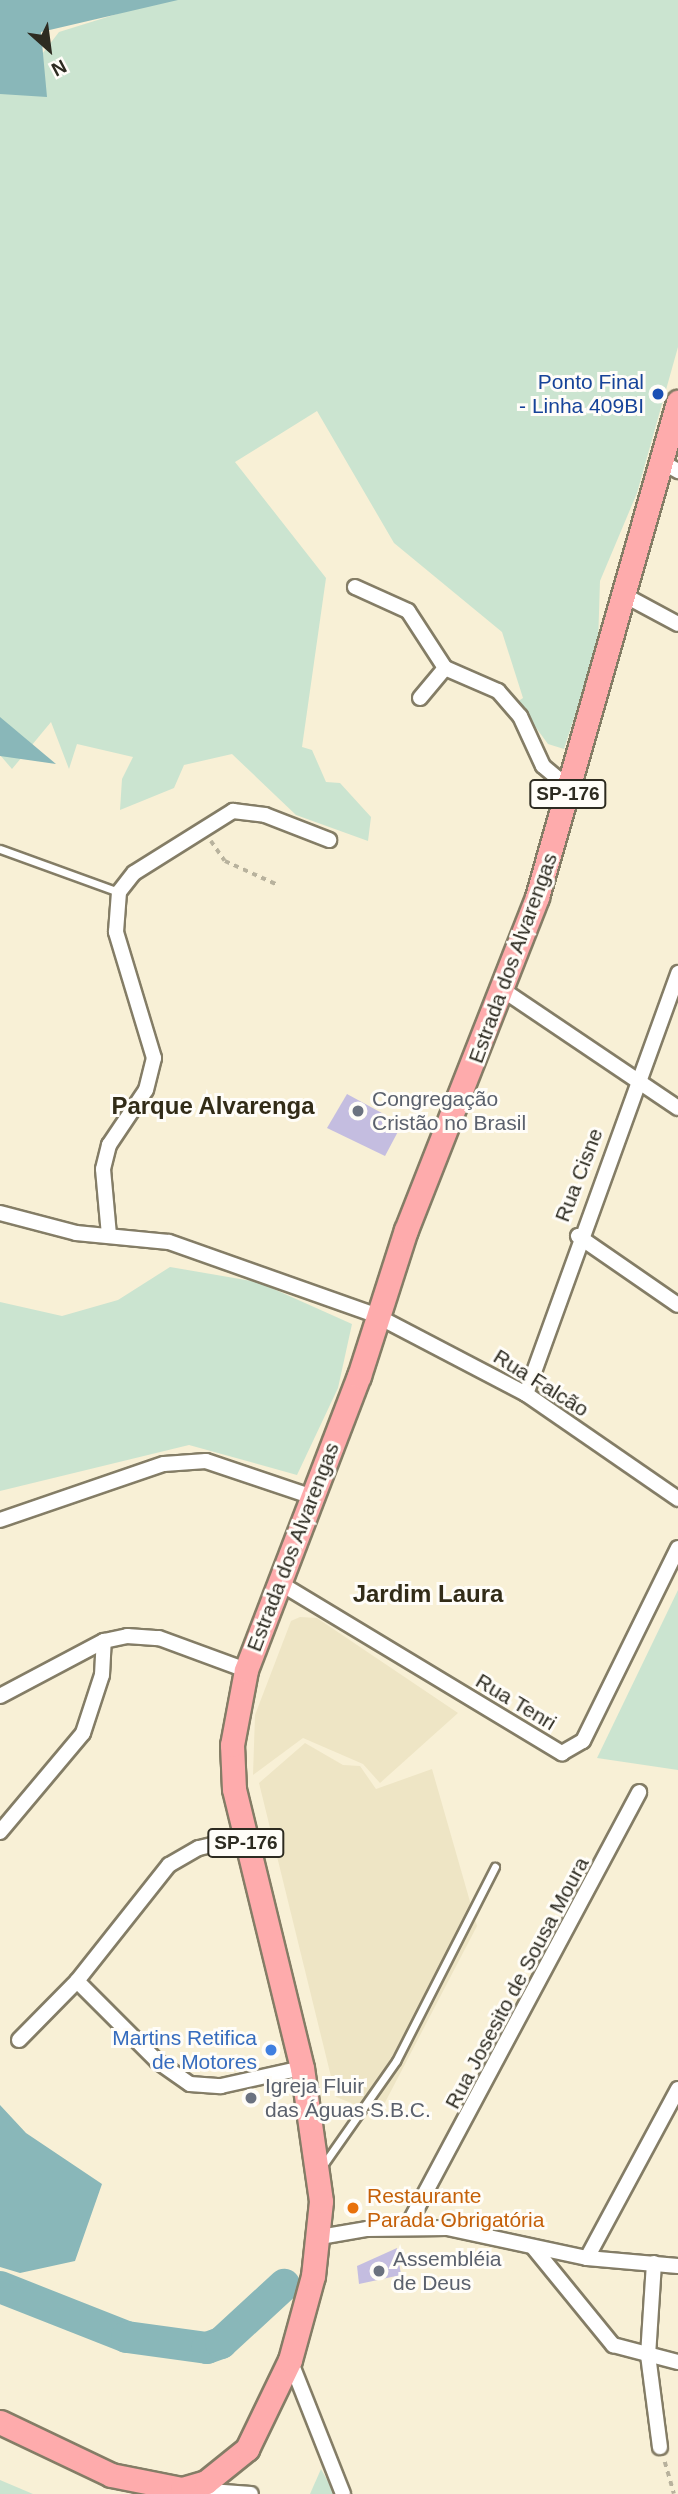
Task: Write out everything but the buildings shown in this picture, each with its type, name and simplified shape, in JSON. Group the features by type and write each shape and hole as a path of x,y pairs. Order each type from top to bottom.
{"main road":[{"name":"Estrada dos Alvarengas","path":"183,2489 206,2482 247,2449 290,2360 320,2237 319,2171 302,2068 244,1837 232,1745 246,1670 310,1496 359,1376 375,1315 503,990 570,789 624,595 669,466 678,402"},
{"path":"0,2422 111,2475 183,2489"}],"street":[{"path":"355,587 408,611 444,668 507,697 543,766 570,789"},
{"path":"624,595 678,625"},
{"path":"420,698 444,668"},
{"path":"109,1235 103,1169 109,1145 146,1090 154,1058 116,932 119,892 134,873 239,810 329,839"},
{"name":"Rua Cisne","path":"526,1394 578,1236 678,973"},
{"path":"503,990 638,1078 678,1108"},
{"name":"Rua Falcão","path":"0,1213 109,1235 169,1242 375,1315 526,1394 678,1499"},
{"path":"578,1236 678,1304"},
{"path":"0,1520 164,1464 206,1461 310,1496"},
{"name":"Rua Tenri","path":"278,1582 562,1753 583,1741 678,1548"},
{"path":"0,1696 104,1641 159,1638 246,1670"},
{"path":"0,1832 83,1733 97,1698 104,1641"},
{"name":"Rua Josesito de Sousa Moura","path":"407,2227 639,1792"},
{"path":"19,2040 77,1981 169,1865 199,1848 244,1837"},
{"path":"77,1981 157,2061 190,2084 220,2086 302,2068"},
{"path":"587,2258 678,2088"},
{"path":"320,2237 407,2227 481,2233 587,2258 678,2266"},
{"path":"533,2247 613,2345 678,2362"},
{"path":"654,2263 648,2355 660,2447"},
{"path":"290,2360 342,2494"},
{"path":"183,2489 251,2494"}],"lane":[{"path":"0,849 119,892"},
{"path":"319,2171 396,2061 495,1867"}],"path":[{"path":"206,829 225,862 278,884"},
{"path":"660,2447 674,2494"}],"shaded area":[{"path":"300,1617 317,1618 458,1713 380,1783 363,1764 303,1738 253,1775 255,1715 291,1621"},
{"path":"305,1743 343,1765 360,1766 376,1789 432,1769 477,1926 379,2114 336,2097 259,1783"}],"green space":[{"path":"162,0 678,0 678,347 637,493 600,581 598,644 564,749 548,744 517,702 523,698 502,632 394,543 317,411 235,462 326,578 302,747 312,750 326,782 340,783 371,817 368,841 296,815 232,754 184,765 174,788 120,810 122,779 133,757 77,744 69,769 51,722 12,769 0,755 0,85 29,71 59,32"},
{"path":"170,1267 258,1282 352,1324 338,1388 297,1475 189,1445 0,1491 0,1302 62,1316 118,1300"},
{"path":"678,1590 678,1770 597,1758"},
{"path":"321,2469 335,2494 310,2494"},
{"path":"0,2480 33,2494 0,2494"}],"water":[{"path":"0,0 178,0 41,32 47,97 0,94"},
{"path":"0,717 56,764 0,756"},
{"path":"0,2105 26,2133 102,2184 75,2261 20,2273 0,2267"}],"waterway":[{"path":"0,2287 127,2337 207,2348 221,2343 284,2285"}],"place":[{"name":"Ponto Final - Linha 409BI","path":"658,394"},
{"name":"Congregação Cristão no Brasil","path":"358,1111"},
{"name":"Martins Retifica de Motores","path":"271,2050"},
{"name":"Igreja Fluir das Águas S.B.C.","path":"251,2098"},
{"name":"Restaurante Parada Obrigatória","path":"353,2208"},
{"name":"Assembléia de Deus","path":"379,2271"}],"district":[{"name":"Parque Alvarenga","path":"213,1106"},
{"name":"Jardim Laura","path":"428,1594"}]}
